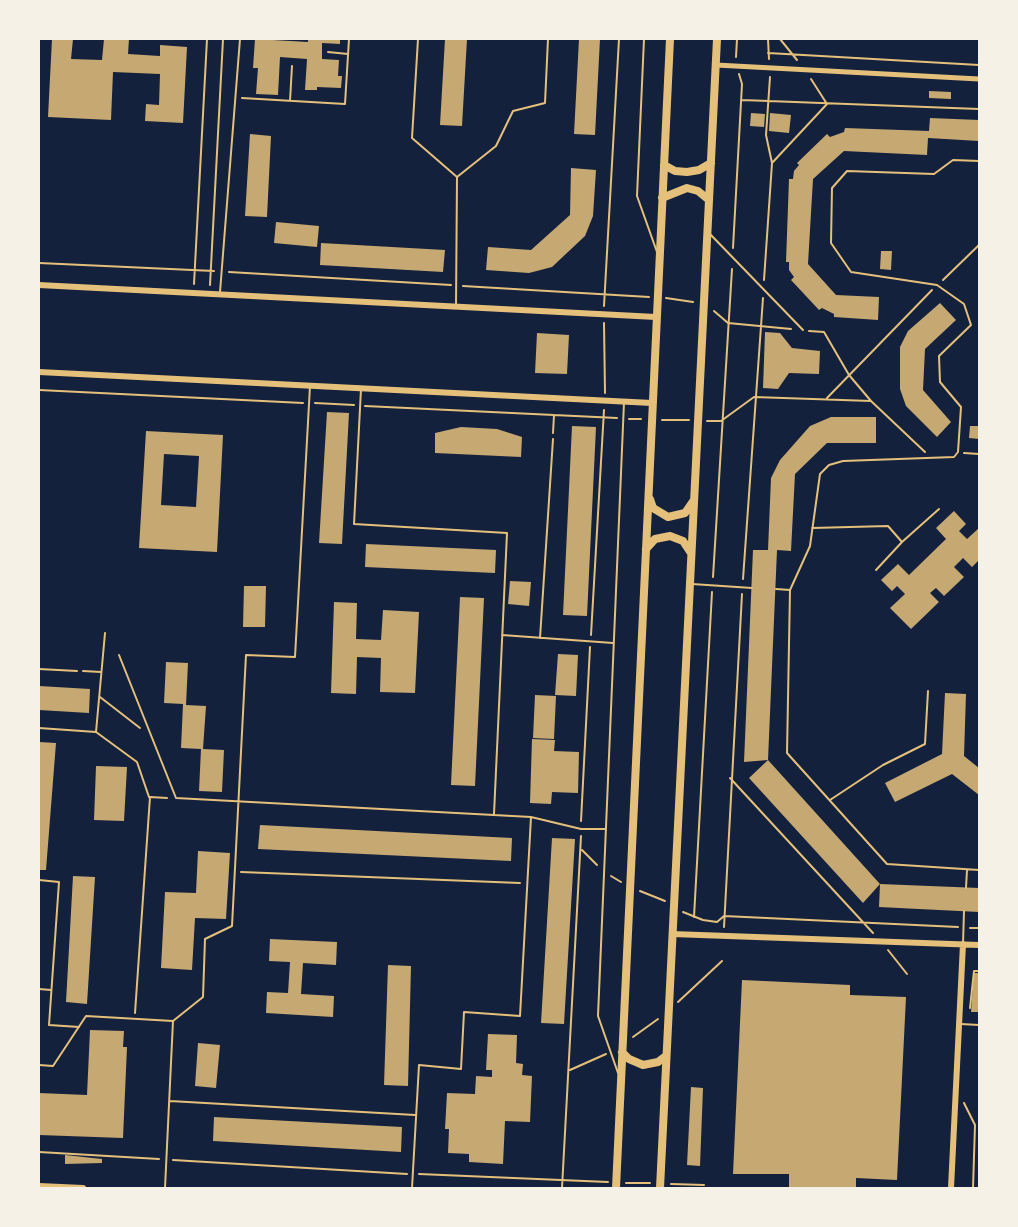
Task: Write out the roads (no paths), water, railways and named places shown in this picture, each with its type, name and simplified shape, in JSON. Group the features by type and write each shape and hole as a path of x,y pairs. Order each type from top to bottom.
{"main road":[{"path":"616,1185 670,39"},
{"path":"660,1186 717,39"},
{"path":"664,165 675,171 687,172 699,170 711,163"},
{"path":"662,198 687,188 698,191 709,200"},
{"path":"648,492 653,508 668,517 685,513 694,500"},
{"path":"646,549 655,539 670,536 683,541 692,552"},
{"path":"622,1048 629,1059 644,1065 658,1062 666,1056"}],"street":[{"path":"716,65 979,79"},
{"path":"39,285 656,317"},
{"path":"39,372 652,403"},
{"path":"672,934 979,945"},
{"path":"951,1188 963,944"},
{"path":"39,1186 82,1188"}],"lane":[{"path":"220,295 240,39"},
{"path":"418,39 411,138 457,177"},
{"path":"457,177 496,146 513,111 545,103 548,39"},
{"path":"644,39 637,196 659,258"},
{"path":"979,161 953,160 934,174 847,171 832,188 831,243 851,272 937,285 964,304 971,325 939,356 940,382 961,407 958,452 954,457 930,456 843,461 829,465 820,474 810,546 790,590 787,753 887,864 979,870"},
{"path":"456,307 457,177"},
{"path":"707,231 803,330"},
{"path":"39,1065 53,1066 86,1016 173,1021 202,997 205,939 232,926 246,655 295,657 310,386"},
{"path":"361,389 354,524 507,533 494,814"},
{"path":"621,1081 598,1016 624,402"},
{"path":"540,638 553,439"},
{"path":"876,570 902,542 939,509"},
{"path":"812,528 888,526 902,542"},
{"path":"690,584 752,588"},
{"path":"776,589 790,590"},
{"path":"502,635 615,643"},
{"path":"119,655 176,798 494,814 531,817 581,829 606,829"},
{"path":"39,669 77,670"},
{"path":"830,800 883,765 925,744 928,691"},
{"path":"412,1188 419,1065 461,1069 464,1012 520,1016 531,817"},
{"path":"966,888 967,870"},
{"path":"39,880 59,882 49,1025 79,1027"},
{"path":"963,944 964,911"},
{"path":"39,989 51,990"},
{"path":"165,1188 173,1021"},
{"path":"959,1023 979,1025"},
{"path":"170,1101 415,1115"}]}
